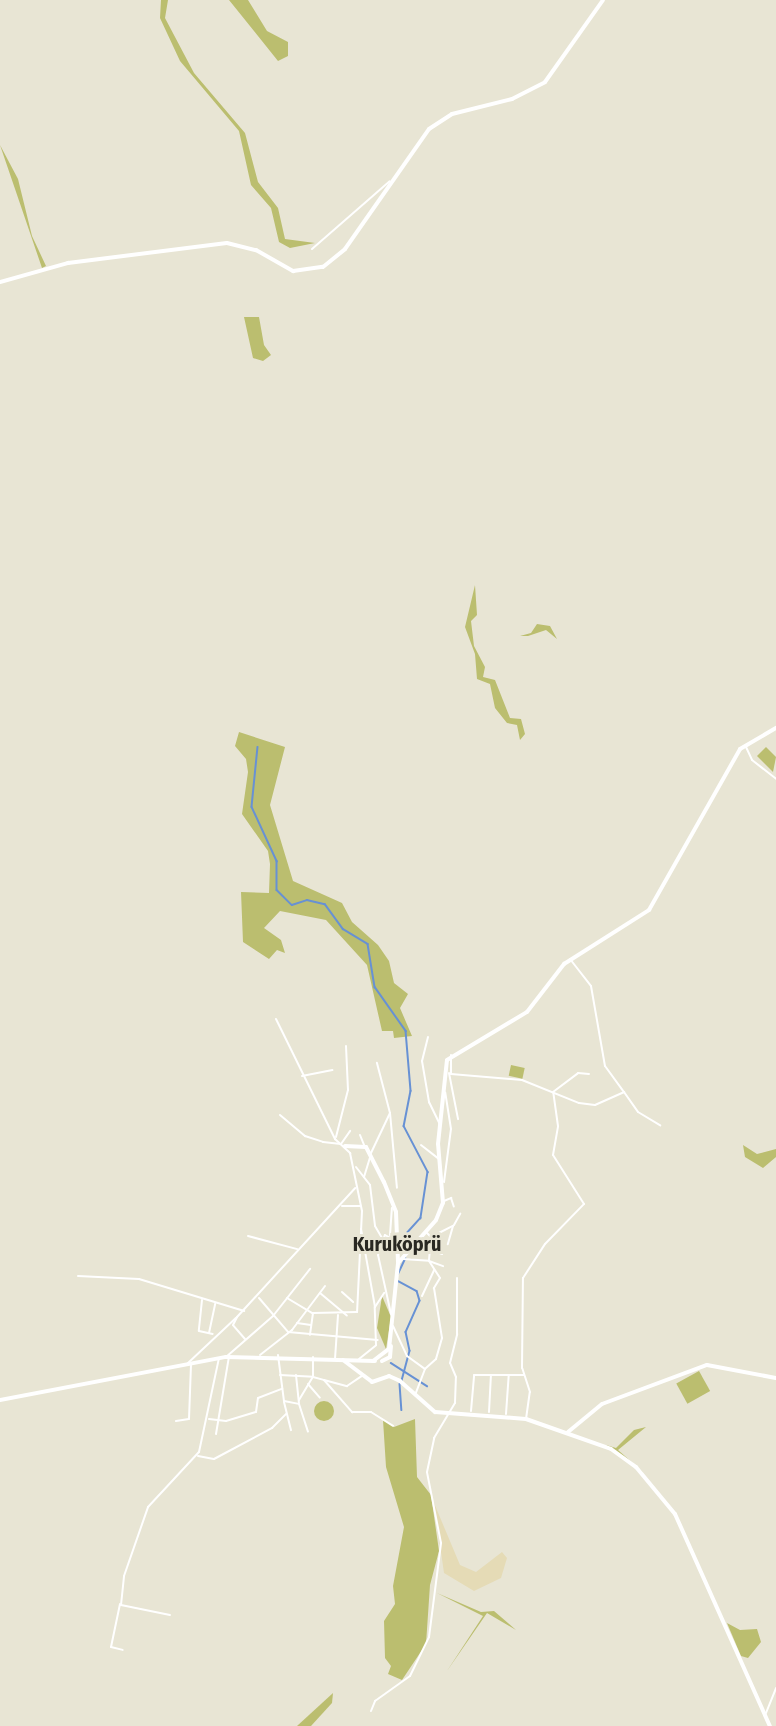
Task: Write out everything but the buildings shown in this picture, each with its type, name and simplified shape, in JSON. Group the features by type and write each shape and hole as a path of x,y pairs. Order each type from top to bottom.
{"street":[{"path":"0,282 68,263 227,243 308,272 339,257 423,136 444,118 512,99 545,82 603,0"},
{"path":"312,249 390,181"},
{"path":"444,1182 439,1159 440,1125 451,1054 526,1012 570,959 654,903 745,745 776,728"},
{"path":"745,745 752,760 776,778"},
{"path":"570,959 591,986 605,1065 638,1112 660,1125"},
{"path":"276,1019 302,1076 335,1139 343,1145 364,1177 382,1238 378,1255 384,1292 393,1320"},
{"path":"428,1037 422,1061 429,1102 440,1125"},
{"path":"335,1139 348,1090 346,1046"},
{"path":"451,1054 449,1073 458,1119"},
{"path":"377,1063 390,1113 397,1188"},
{"path":"302,1076 332,1070"},
{"path":"449,1073 510,1077 588,1105 624,1092"},
{"path":"553,1092 578,1073 589,1074"},
{"path":"0,1400 228,1356 278,1355 373,1361 386,1356 391,1340 406,1251 426,1232 443,1202 451,1129 444,1090"},
{"path":"526,1419 530,1392 525,1375 524,1275 584,1204 553,1155 558,1126 553,1092"},
{"path":"364,1177 370,1156 390,1113"},
{"path":"280,1115 305,1136 343,1145 364,1145"},
{"path":"343,1145 350,1131"},
{"path":"360,1135 398,1225 396,1241"},
{"path":"421,1145 439,1159"},
{"path":"287,1298 305,1312 347,1316 357,1312 354,1303 361,1206 355,1188 354,1165"},
{"path":"176,1421 189,1419 190,1363 214,1335 259,1298 297,1249 342,1206 355,1188"},
{"path":"443,1202 451,1198 454,1207"},
{"path":"342,1206 361,1206"},
{"path":"390,1236 392,1208"},
{"path":"448,1244 453,1226 460,1214"},
{"path":"431,1237 453,1226"},
{"path":"361,1229 375,1307 378,1340"},
{"path":"426,1232 431,1237"},
{"path":"248,1236 297,1249"},
{"path":"382,1238 390,1236"},
{"path":"390,1236 396,1241 404,1259"},
{"path":"416,1393 425,1369 436,1359 442,1338 434,1288 440,1278 429,1261 431,1237"},
{"path":"417,1242 442,1254"},
{"path":"404,1259 406,1251"},
{"path":"404,1259 429,1261 443,1266"},
{"path":"216,1434 228,1356 273,1316 310,1269"},
{"path":"422,1296 434,1270"},
{"path":"78,1276 139,1279 215,1304 245,1311"},
{"path":"370,1711 375,1701 410,1676 427,1644 441,1543 427,1472 434,1438 452,1411 457,1278"},
{"path":"260,1355 297,1323 325,1286"},
{"path":"342,1292 354,1303"},
{"path":"375,1307 384,1292"},
{"path":"320,1293 347,1316"},
{"path":"259,1298 288,1332 378,1340"},
{"path":"202,1300 199,1330 214,1335"},
{"path":"209,1333 215,1304"},
{"path":"310,1335 313,1313"},
{"path":"335,1359 338,1315"},
{"path":"237,1317 233,1325 245,1339"},
{"path":"297,1323 311,1325"},
{"path":"393,1326 407,1356 425,1369"},
{"path":"356,1361 378,1340"},
{"path":"278,1355 286,1414 291,1430"},
{"path":"299,1402 313,1377 313,1357"},
{"path":"123,1650 111,1647 120,1603 148,1507 198,1454 219,1358"},
{"path":"343,1360 374,1382 389,1376 401,1382 416,1393 428,1408 506,1414 567,1433 622,1456 667,1501 770,1726"},
{"path":"567,1433 602,1404 707,1365 776,1378"},
{"path":"280,1374 313,1377 348,1386 363,1375"},
{"path":"471,1411 474,1375 525,1375"},
{"path":"489,1412 491,1375"},
{"path":"506,1414 509,1375"},
{"path":"296,1376 299,1402 308,1432"},
{"path":"324,1380 352,1412 371,1412 393,1426"},
{"path":"308,1383 320,1398"},
{"path":"207,1419 218,1420 257,1411 258,1398 282,1389"},
{"path":"284,1402 299,1402"},
{"path":"198,1454 204,1461 214,1458 272,1428 286,1414"},
{"path":"120,1603 170,1615"},
{"path":"765,1715 776,1688"}],"green space":[{"path":"161,0 168,0 165,18 194,73 245,133 258,182 278,208 285,239 315,243 290,248 279,242 271,208 251,185 239,131 180,61 160,18"},
{"path":"229,0 248,0 267,31 288,42 288,56 278,61"},
{"path":"0,145 18,179 32,236 46,266 42,268"},
{"path":"244,317 259,317 264,345 271,355 263,361 253,358"},
{"path":"475,585 477,615 471,621 474,646 485,667 483,677 495,680 510,718 521,719 525,734 520,740 517,725 507,723 495,708 490,684 477,679 475,654 465,627"},
{"path":"537,624 550,626 557,639 546,630 520,636 531,633"},
{"path":"239,732 285,747 270,805 293,881 342,903 352,922 378,945 389,961 394,983 408,994 400,1008 412,1036 394,1038 393,1031 382,1031 367,965 326,920 280,911 264,928 281,940 285,953 277,950 269,959 243,942 241,892 269,893 270,864 268,851 242,814 248,772 246,759 235,746"},
{"path":"766,747 776,757 773,772 757,756"},
{"path":"511,1065 525,1068 522,1079 509,1076"},
{"path":"743,1145 757,1154 776,1149 776,1157 763,1168 745,1157"},
{"path":"382,1296 391,1317 386,1349 377,1328"},
{"path":"699,1371 710,1391 687,1404 676,1384"},
{"path":"324,1401 331,1404 334,1411 331,1418 324,1421 317,1418 314,1411 317,1404"},
{"path":"415,1419 417,1477 431,1495 439,1551 430,1585 426,1644 402,1680 388,1674 391,1666 385,1658 384,1621 395,1604 393,1586 404,1527 386,1467 383,1420 394,1427"},
{"path":"646,1427 618,1450 643,1472 606,1445 616,1448 634,1430"},
{"path":"437,1593 481,1612 494,1611 516,1630 487,1613 447,1671 483,1616"},
{"path":"727,1623 740,1630 757,1629 761,1642 748,1658 741,1656"},
{"path":"333,1693 332,1703 311,1726 297,1726"}],"sand":[{"path":"434,1503 460,1565 476,1572 502,1552 507,1558 501,1578 474,1591 444,1573"}],"waterway":[{"path":"258,747 252,807 277,861 277,890 292,905 307,900 325,904 343,929 368,944 375,987 406,1031 411,1091 404,1126 428,1172 421,1218 402,1239 405,1252"},
{"path":"398,1274 405,1259"},
{"path":"398,1281 417,1291 420,1301 406,1332 410,1351 402,1380"},
{"path":"391,1363 427,1386"},
{"path":"400,1384 402,1410"}],"district":[{"name":"Kuruköprü","path":"397,1244"}]}
